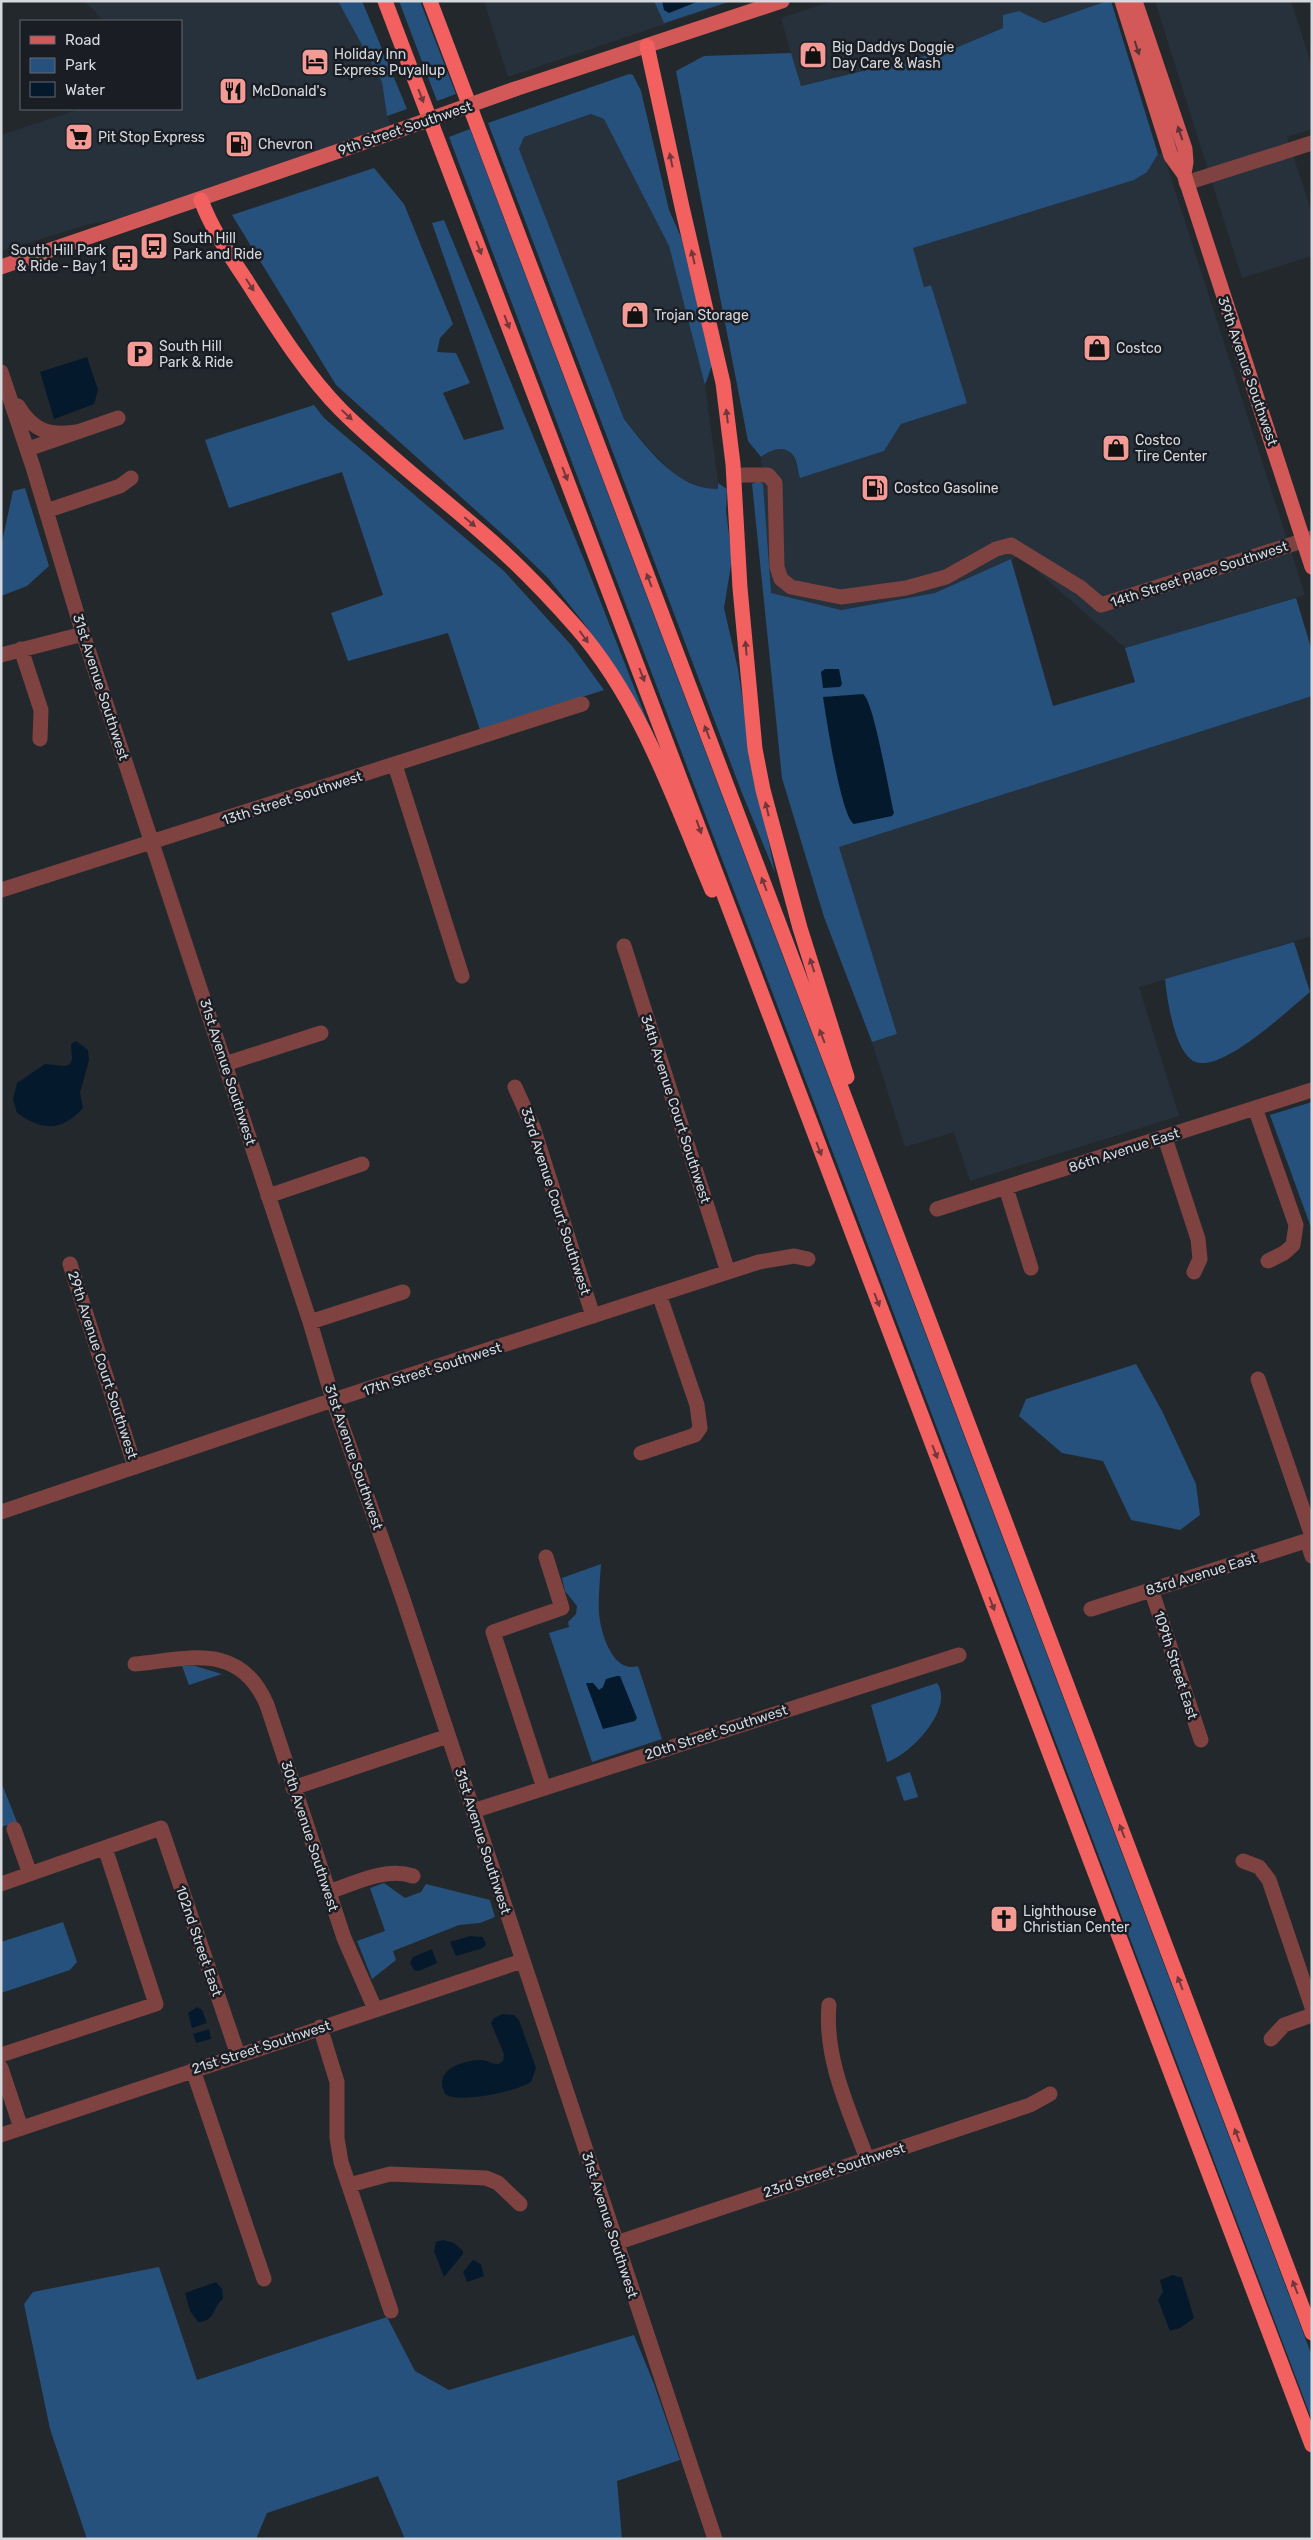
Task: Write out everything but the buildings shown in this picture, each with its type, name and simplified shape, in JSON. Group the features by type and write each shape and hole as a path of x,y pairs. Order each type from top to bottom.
{"highway":[{"path":"385,1 1312,2445"},
{"path":"430,1 1312,2333"},
{"path":"647,46 723,383 736,476 740,588 755,749 763,790 800,928 901,1245"},
{"path":"200,200 207,217 239,270 324,391 347,416 524,572 577,628 616,680 642,726 802,1103"}],"main road":[{"name":"9th Street Southwest","path":"1,267 200,200 515,89 782,1"},
{"name":"39th Avenue Southwest","path":"1122,1 1172,156 1185,178 1308,539 1312,567"},
{"name":"39th Avenue Southwest","path":"1136,1 1185,149 1185,178"}],"street":[{"path":"1185,178 1312,143"},
{"path":"3,376 22,412 35,428 48,434 77,432"},
{"name":"31st Avenue Southwest","path":"3,376 28,450 83,634 310,1322 333,1400 448,1736 716,2539"},
{"path":"28,450 118,418"},
{"name":"14th Street Place Southwest","path":"736,476 768,474 775,483 776,561 781,579 791,587 834,597 856,596 935,581 960,570 996,549 1012,545 1081,588 1101,605 1308,539"},
{"path":"46,512 120,486 131,478"},
{"path":"1,655 21,648 64,641 83,634"},
{"path":"21,648 41,710 40,739"},
{"name":"13th Street Southwest","path":"1,890 582,704"},
{"path":"395,765 462,976"},
{"name":"34th Avenue Court Southwest","path":"624,946 728,1272"},
{"path":"225,1064 321,1033"},
{"name":"33rd Avenue Court Southwest","path":"516,1087 533,1127 593,1316"},
{"name":"86th Avenue East","path":"937,1209 1312,1090"},
{"path":"1255,1108 1296,1225 1293,1245 1284,1253 1268,1260"},
{"path":"1165,1138 1198,1239 1200,1259 1194,1272"},
{"path":"268,1196 362,1164"},
{"path":"1006,1188 1031,1268"},
{"name":"17th Street Southwest","path":"1,1512 333,1400 728,1272 784,1257 808,1259"},
{"name":"29th Avenue Court Southwest","path":"70,1264 135,1467"},
{"path":"310,1322 403,1292"},
{"path":"640,1453 695,1435 700,1428 697,1405 659,1294"},
{"path":"1258,1379 1310,1538 1312,1556"},
{"name":"83rd Avenue East","path":"1091,1609 1310,1538"},
{"path":"544,1788 493,1632 562,1608 546,1557"},
{"name":"109th Street East","path":"1151,1589 1201,1740"},
{"name":"20th Street Southwest","path":"473,1811 959,1655"},
{"name":"30th Avenue Southwest","path":"135,1664 198,1656 218,1659 237,1669 253,1682 264,1698 328,1892 347,1945 375,2009"},
{"path":"293,1788 448,1736"},
{"name":"102nd Street East","path":"105,1848 161,1828 238,2055"},
{"path":"14,1829 30,1874"},
{"path":"1,1884 105,1848 156,2004 1,2055"},
{"path":"1243,1861 1259,1867 1269,1880 1312,2007"},
{"path":"328,1892 387,1873 401,1872 413,1876"},
{"name":"21st Street Southwest","path":"1,2135 522,1961"},
{"path":"829,2005 828,2028 832,2055 867,2159"},
{"path":"1270,2039 1284,2025 1312,2015"},
{"path":"320,2027 337,2082 337,2138 341,2162 391,2311"},
{"path":"1,2068 21,2128"},
{"path":"193,2070 264,2279"},
{"name":"23rd Street Southwest","path":"616,2243 1030,2105 1050,2094"},
{"path":"349,2185 390,2174 486,2178 498,2183 520,2204"}],"shaded area":[{"path":"81,1 338,1 382,82 387,116 394,132 177,209 90,224 1,251 1,135 77,110 182,110 182,20 102,20 91,7"},
{"path":"484,1 733,1 508,77"},
{"path":"832,1 1107,1 1044,23 1019,11 1004,15 1003,28 953,49 800,86 781,18"},
{"path":"1155,1 1291,1 1312,67 1312,129 1287,137 1312,213 1312,256 1242,278"},
{"name":"Trojan Storage","path":"591,114 604,119 669,246 705,385 719,489 707,489 678,478 652,452 624,419 519,149 524,137"},
{"path":"1163,153 1305,595 1125,648 1020,556 935,593 840,610 770,593 761,457 776,448 785,449 793,455 801,477 884,451 901,424 967,403 931,285 924,287 912,248 1147,172 1158,154"},
{"path":"1312,696 1312,936 1139,987 1179,1116 970,1181 954,1132 905,1147 872,1042 897,1034 839,847"}],"green space":[{"path":"338,1 362,1 407,109 387,116 382,82"},
{"path":"399,1 420,1 456,94 437,101"},
{"path":"654,1 731,1 664,23"},
{"path":"1111,1 1158,154 1147,172 1134,180 913,248 924,287 931,285 967,403 901,424 884,451 800,478 796,460 789,452 777,449 761,457 748,441 676,71 704,56 791,53 801,86 953,49 1003,28 1003,15 1019,11 1044,23"},
{"path":"629,74 633,75 641,91 669,210 681,237 712,365 705,385 669,246 604,119 591,114 524,137 519,149 624,419 653,455 677,475 689,483 703,488 718,489 718,483 727,489 726,511 732,559 724,608 738,669 750,750 775,873 742,793 488,123"},
{"path":"470,129 1312,2356 1312,2420 449,137"},
{"path":"374,168 404,204 453,324 440,338 437,352 456,353 470,383 443,393 464,440 504,429 432,223 444,220 585,562 652,733 616,670 583,622 548,578 510,541 336,385 232,215"},
{"path":"314,405 324,418 504,571 572,646 604,690 480,730 448,633 348,661 331,613 383,595 342,472 229,508 205,440"},
{"path":"759,481 763,484 771,593 841,610 935,593 1011,559 1053,706 1135,682 1125,648 1296,598 1312,651 1312,696 839,847 897,1034 872,1042 824,917 782,778 752,484"},
{"path":"25,488 49,566 27,586 1,596 1,547 13,491"},
{"path":"1294,942 1310,992 1273,1024 1226,1056 1212,1062 1200,1063 1191,1060 1178,1041 1170,1013 1165,979"},
{"path":"1312,1102 1312,1230 1270,1115"},
{"path":"1136,1364 1162,1411 1196,1484 1200,1515 1180,1530 1131,1520 1103,1461 1062,1453 1019,1416 1026,1399"},
{"path":"601,1564 599,1614 602,1632 615,1658 629,1667 638,1666 662,1739 592,1762 549,1633 569,1627 568,1622 576,1614 577,1606 565,1591 562,1578"},
{"path":"182,1666 195,1666 222,1674 189,1685"},
{"path":"937,1683 941,1693 940,1705 935,1717 918,1741 896,1758 887,1762 871,1705"},
{"path":"910,1772 918,1797 904,1801 896,1777"},
{"path":"1,1782 17,1822 1,1827"},
{"path":"384,1883 405,1898 421,1892 426,1884 490,1900 495,1917 480,1923 459,1925 393,1951 396,1960 372,1979 357,1941 385,1931 370,1888"},
{"path":"63,1922 77,1962 70,1970 1,1993 1,1942"},
{"path":"159,2267 197,2380 387,2317 415,2371 449,2390 634,2335 654,2384 680,2460 617,2481 622,2539 405,2539 378,2476 267,2513 256,2539 87,2539 50,2429 24,2304 33,2292"}],"water":[{"path":"662,1 699,1 669,13 664,10"},
{"path":"87,357 98,390 94,404 54,419 40,372"},
{"path":"825,669 839,669 842,684 840,687 823,688 821,672"},
{"path":"863,694 872,713 894,813 892,816 854,824 849,817 839,786 823,697"},
{"path":"76,1041 88,1050 89,1060 80,1093 83,1108 67,1121 52,1126 35,1123 17,1113 13,1099 17,1083 45,1064 65,1066 70,1064 72,1059 71,1044"},
{"path":"620,1676 637,1718 635,1721 603,1729 586,1683 593,1683 599,1690 603,1687 606,1679"},
{"path":"470,1936 483,1937 486,1945 483,1948 456,1956 450,1942"},
{"path":"432,1949 437,1963 419,1971 414,1970 410,1963 413,1957"},
{"path":"197,2007 202,2010 207,2023 192,2028 188,2013"},
{"path":"503,2014 514,2015 519,2020 536,2068 531,2082 501,2093 476,2097 464,2098 446,2095 442,2087 442,2079 451,2068 465,2062 484,2060 497,2064 503,2061 504,2054 491,2023 494,2018"},
{"path":"209,2029 211,2039 196,2043 193,2034"},
{"path":"443,2240 454,2243 463,2251 463,2254 444,2277 434,2251 436,2242"},
{"path":"473,2260 481,2264 484,2276 467,2282 463,2272"},
{"path":"1173,2275 1182,2278 1194,2318 1180,2328 1170,2331 1158,2300 1163,2292 1160,2280"},
{"path":"216,2282 222,2289 223,2299 208,2320 198,2322 190,2311 185,2293"}],"place":[{"name":"Big Daddys Doggie Day Care & Wash","path":"813,55"},
{"name":"Holiday Inn Express Puyallup","path":"315,62"},
{"name":"McDonald's","path":"233,91"},
{"name":"Pit Stop Express","path":"79,137"},
{"name":"Chevron","path":"239,144"},
{"name":"South Hill Park and Ride","path":"154,246"},
{"name":"South Hill Park & Ride - Bay 1","path":"125,258"},
{"name":"Trojan Storage","path":"635,315"},
{"name":"Costco","path":"1097,348"},
{"name":"South Hill Park & Ride","path":"140,354"},
{"name":"Costco Tire Center","path":"1116,448"},
{"name":"Costco Gasoline","path":"875,488"},
{"name":"Lighthouse Christian Center","path":"1004,1919"}]}
